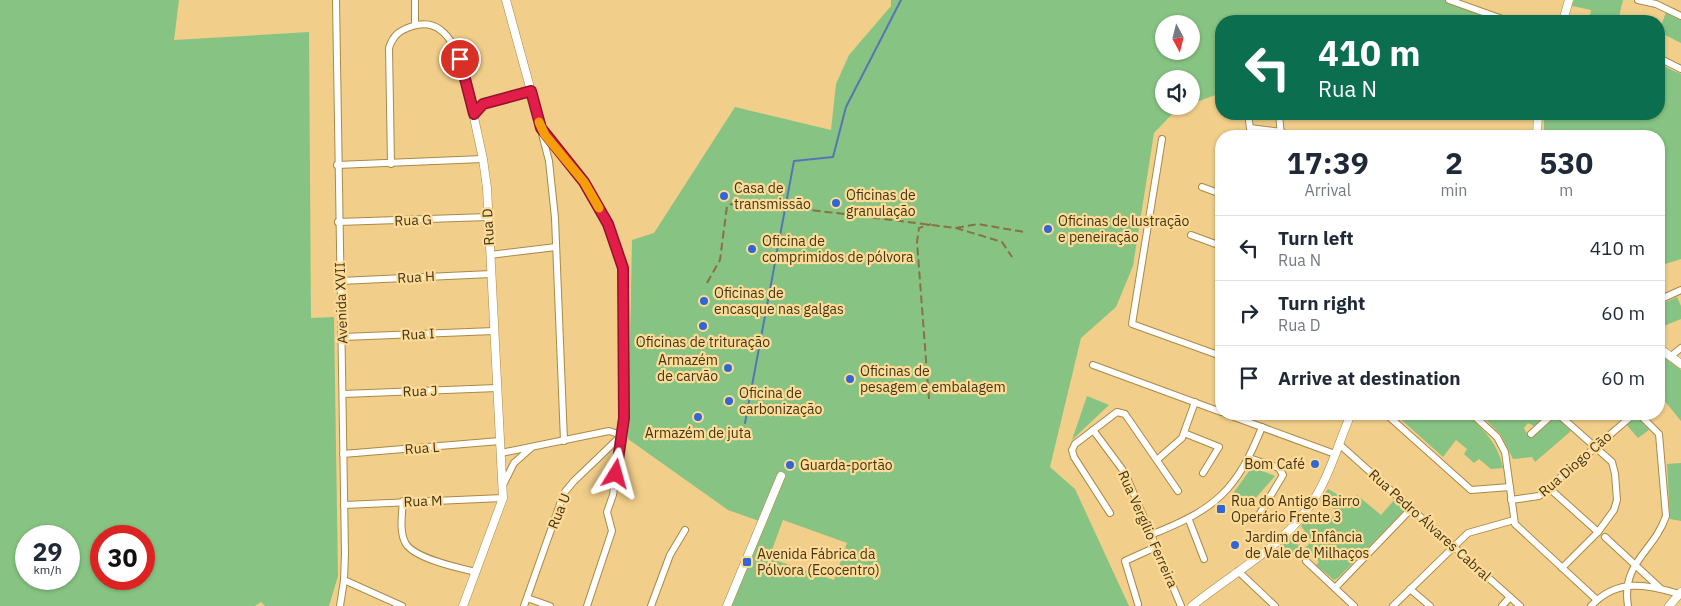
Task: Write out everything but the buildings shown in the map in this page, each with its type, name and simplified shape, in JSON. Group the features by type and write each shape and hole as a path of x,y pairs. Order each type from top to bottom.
{"street":[{"name":"Avenida XVII","path":"336,0 338,222 343,337 344,580 340,606"},
{"path":"391,164 388,48 391,39 400,31 415,25 415,0"},
{"path":"506,0 549,161 556,247 564,441"},
{"path":"1449,0 1491,15"},
{"path":"1565,15 1569,0"},
{"path":"1638,0 1656,4 1681,16"},
{"name":"Rua D","path":"415,25 429,25 442,31 453,43 460,59 483,159 488,217 503,485 502,498 463,606"},
{"path":"1665,61 1681,69"},
{"path":"474,114 483,104 531,91"},
{"path":"1249,121 1250,128 1261,130"},
{"path":"541,128 584,182 608,224 618,249 623,277 622,434 613,495 608,512 612,531 586,606"},
{"path":"1162,139 1132,324 1215,354"},
{"path":"337,165 483,159"},
{"path":"1202,187 1215,192"},
{"name":"Rua G","path":"338,222 488,217"},
{"path":"1191,235 1215,244"},
{"path":"490,255 556,247"},
{"name":"Rua H","path":"340,281 491,274"},
{"path":"1665,297 1681,290"},
{"name":"Rua I","path":"343,337 494,331"},
{"path":"1671,356 1681,348"},
{"path":"1665,352 1681,364"},
{"path":"1093,365 1215,410"},
{"name":"Rua J","path":"343,394 498,388"},
{"path":"1158,459 1182,438 1195,402"},
{"path":"1110,513 1073,454 1075,444 1115,413 1124,413 1158,459 1178,491"},
{"path":"1248,420 1335,454"},
{"path":"1192,606 1278,542 1307,510 1335,454 1348,420"},
{"path":"1393,420 1471,490 1510,487"},
{"path":"1479,420 1491,431 1500,444 1508,463 1514,520 1519,528 1597,600"},
{"path":"1531,434 1546,420"},
{"path":"1562,568 1598,532 1616,505 1615,474 1612,462 1564,420"},
{"name":"Rua Diogo Cão","path":"1511,500 1536,498 1627,420"},
{"path":"1628,606 1626,587 1636,564 1662,528 1666,516 1659,434 1645,420"},
{"path":"1153,534 1189,520 1225,491 1249,458 1262,427"},
{"name":"Rua Vergílio Ferreira","path":"1093,430 1125,473 1153,534 1181,606"},
{"path":"501,453 609,431 622,434"},
{"path":"1184,433 1219,447 1203,473"},
{"name":"Rua U","path":"524,606 564,493 622,434"},
{"name":"Rua L","path":"343,454 500,441"},
{"name":"Rua Pedro Álvares Cabral","path":"1339,444 1520,606"},
{"path":"503,485 514,463 535,446"},
{"path":"1249,458 1279,468 1283,476 1259,514"},
{"path":"727,606 782,476"},
{"path":"1549,488 1598,532"},
{"name":"Rua M","path":"344,505 502,498"},
{"path":"403,501 403,533 406,544 411,549 445,564 476,572"},
{"path":"1336,588 1412,508"},
{"path":"1189,520 1204,559"},
{"path":"1393,606 1472,531 1514,520"},
{"path":"651,606 670,555 685,530"},
{"path":"1604,537 1636,564 1660,589"},
{"path":"1138,604 1125,561 1158,546"},
{"path":"1306,561 1354,606"},
{"path":"1238,571 1275,606"},
{"path":"344,580 402,606"},
{"path":"1591,606 1597,600 1626,587 1642,584 1680,593 1669,606"},
{"path":"1410,589 1430,606"},
{"path":"1502,606 1510,597"},
{"path":"527,598 550,606"}],"green space":[{"path":"0,0 179,0 174,40 309,32 311,318 334,317 338,576 329,606 265,606 261,602 255,606 0,606"},
{"path":"891,0 1453,0 1492,15 1215,15 1215,95 1200,101 1200,70 1155,70 1155,115 1171,115 1154,133 1133,266 1116,307 1081,338 1050,467 1075,489 1129,606 731,606 765,523 728,510 628,439 632,240 654,233 735,107 831,130 836,84 849,55 891,6","holes":["783,520 847,543 834,580 769,558"]},
{"path":"1574,0 1623,0 1619,15 1590,15 1591,10 1572,6"},
{"path":"1666,12 1681,19 1681,43 1665,35"},
{"path":"1665,67 1681,74 1681,259 1665,264 1665,130 1544,130 1544,120 1665,120"},
{"path":"1677,297 1681,306 1681,319 1665,326 1665,302"},
{"path":"1665,358 1681,370 1681,421 1665,401"},
{"path":"1087,396 1109,405 1072,440"},
{"path":"1402,420 1472,420 1494,444 1503,468 1491,469 1479,459 1474,463 1464,454 1467,449 1456,440 1443,457"},
{"path":"1486,420 1541,420 1534,426 1528,423 1524,428 1529,438 1550,420 1560,420 1571,431 1535,462 1532,457 1513,459 1501,435"},
{"path":"1629,420 1640,420 1649,430 1638,438 1625,423"},
{"path":"1681,463 1681,521 1670,519 1667,464"},
{"path":"1252,467 1275,476 1246,509 1232,495"},
{"path":"1328,489 1350,502 1357,495 1381,515 1396,498 1407,508 1334,580 1316,565 1319,562 1310,551 1298,559 1282,545 1291,536 1304,549 1312,541 1301,526 1312,512 1329,522 1337,511 1320,501"}],"waterway":[{"path":"745,423 794,161 833,157 846,107 901,0"}],"railway":[{"path":"707,283 720,260 727,206 739,201 956,228 1002,242 1012,257"},
{"path":"929,399 917,242 919,228 931,224"},
{"path":"956,228 978,224 1024,232"}],"slow traffic":[{"path":"539,122 545,135 584,182 599,208"}],"place":[{"name":"Casa de transmissão","path":"724,196"},
{"name":"Oficinas de granulação","path":"836,203"},
{"name":"Oficinas de lustração e peneiração","path":"1048,229"},
{"name":"Oficina de comprimidos de pólvora","path":"752,249"},
{"name":"Oficinas de encasque nas galgas","path":"704,301"},
{"name":"Oficinas de trituração","path":"703,326"},
{"name":"Armazém de carvão","path":"728,368"},
{"name":"Oficinas de pesagem e embalagem","path":"850,379"},
{"name":"Oficina de carbonização","path":"729,401"},
{"name":"Armazém de juta","path":"698,417"},
{"name":"Bom Café","path":"1315,464"},
{"name":"Guarda-portão","path":"790,465"},
{"name":"Rua do Antigo Bairro Operário Frente 3","path":"1221,509"},
{"name":"Jardim de Infância de Vale de Milhaços","path":"1235,545"},
{"name":"Avenida Fábrica da Pólvora (Ecocentro)","path":"747,562"}],"route":[{"path":"460,59 474,114 477,108 483,104 531,91 541,128 584,182 608,224 618,249 623,268 622,350 624,418 616,474"}]}
